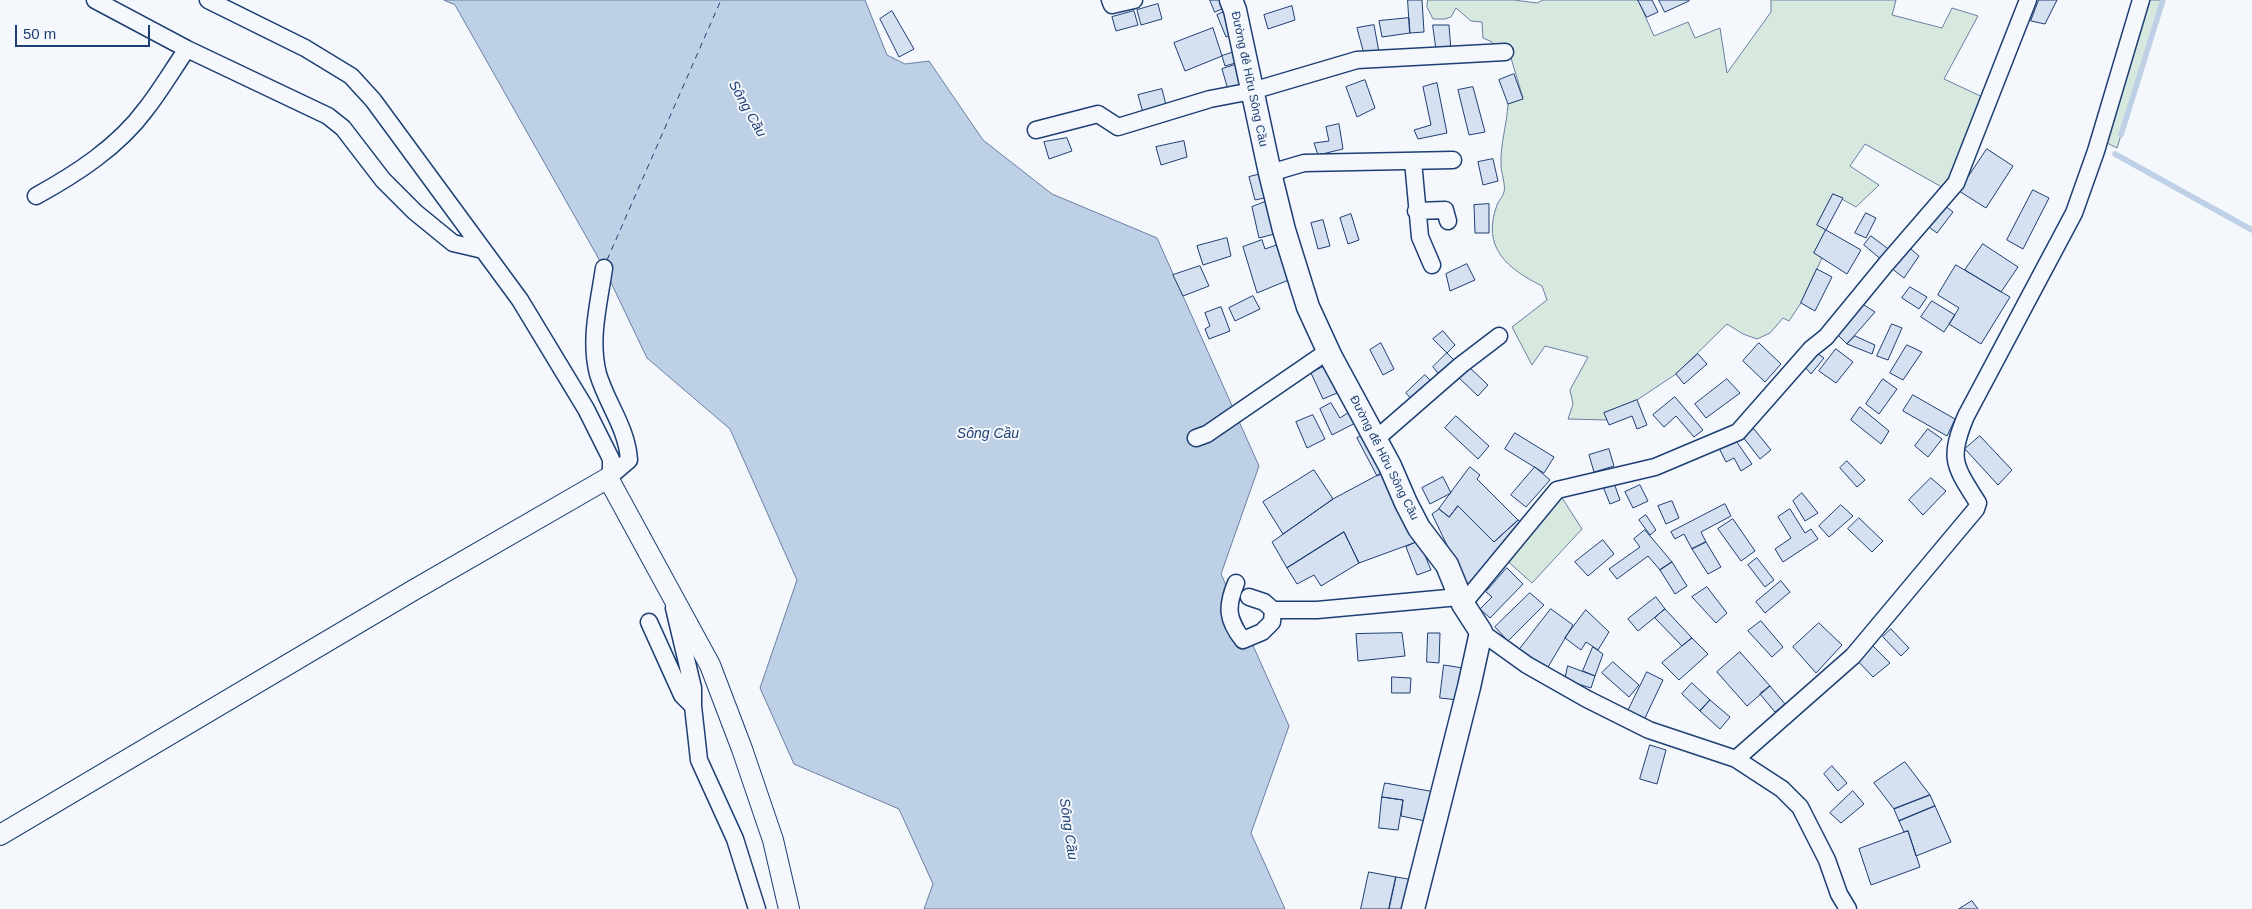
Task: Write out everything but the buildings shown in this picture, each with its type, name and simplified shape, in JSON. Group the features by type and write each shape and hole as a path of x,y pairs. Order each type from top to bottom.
{"main road":[{"name":"Đường đê Hữu Sông Cầu","path":"1231,0 1235,10 1284,230 1308,307 1328,351 1376,439 1419,528 1453,576 1454,587 1480,632"},
{"path":"1413,909 1469,688 1480,632"}],"street":[{"path":"95,0 187,49 328,116 343,128 383,180 415,212 453,243 483,250"},
{"path":"208,0 305,48 351,76 373,100 520,300 586,408 611,459 611,470 608,478 671,598 710,665 739,740 773,840 789,909"},
{"path":"1110,0 1112,5 1134,0"},
{"path":"1250,597 1264,602 1273,610 1317,610 1461,601 1557,490 1654,467 1738,432 1811,348 1826,337 1956,183 2028,0"},
{"path":"1736,759 1853,656 1976,510 1978,503 1958,471 1955,443 1966,416 2074,213 2096,152 2142,0"},
{"path":"36,196 76,174 112,145 146,111 187,49"},
{"path":"1036,130 1098,114 1118,126 1210,99 1252,91 1357,60 1505,52"},
{"path":"1270,173 1304,163 1454,160"},
{"path":"1413,161 1416,211 1420,236 1432,265"},
{"path":"1416,211 1445,210 1448,222"},
{"path":"0,835 412,591 608,478 629,460 628,442 608,401 598,373 593,345 604,268"},
{"path":"1376,439 1461,365 1499,336"},
{"path":"1196,438 1207,434 1328,351"},
{"path":"1236,583 1228,600 1232,626 1243,640 1262,632 1272,622 1273,610"},
{"path":"671,598 693,688 693,706 700,760 735,839 757,909"},
{"path":"649,622 679,690 693,706"},
{"path":"1480,632 1527,665 1587,699 1649,730 1736,759 1782,789 1800,807 1848,909"}],"shaded area":[{"path":"1428,0 1514,0 1537,3 1543,0 1638,0 1654,36 1688,22 1695,38 1720,28 1727,73 1771,12 1771,0 1896,0 1892,15 1942,28 1952,8 1978,16 1944,79 1989,100 1949,191 1865,144 1850,166 1879,185 1856,207 1833,194 1818,224 1826,230 1814,253 1822,258 1801,303 1789,321 1783,318 1770,333 1757,339 1743,334 1727,324 1676,374 1637,400 1605,413 1607,420 1568,419 1573,404 1570,390 1588,357 1545,346 1532,365 1512,327 1547,300 1542,286 1518,272 1501,255 1495,245 1492,233 1497,205 1504,189 1501,157 1508,104 1523,98 1508,48 1495,52 1492,42 1483,38 1482,22 1471,21 1456,8 1451,17 1433,19 1427,7"},
{"path":"2141,0 2163,0 2117,148 2099,139"},
{"path":"1557,490 1582,529 1532,583 1503,557"}],"water":[{"name":"Sông Cầu","path":"444,0 865,0 887,55 905,64 929,61 983,140 1052,194 1157,238 1259,466 1221,574 1289,726 1251,833 1285,909 924,909 933,884 899,809 794,764 760,688 797,580 730,429 647,358 604,268 455,5"}],"waterway":[{"path":"2121,135 2163,0"},
{"path":"2115,154 2252,230"}],"ferry route":[{"path":"607,260 721,0"}]}
